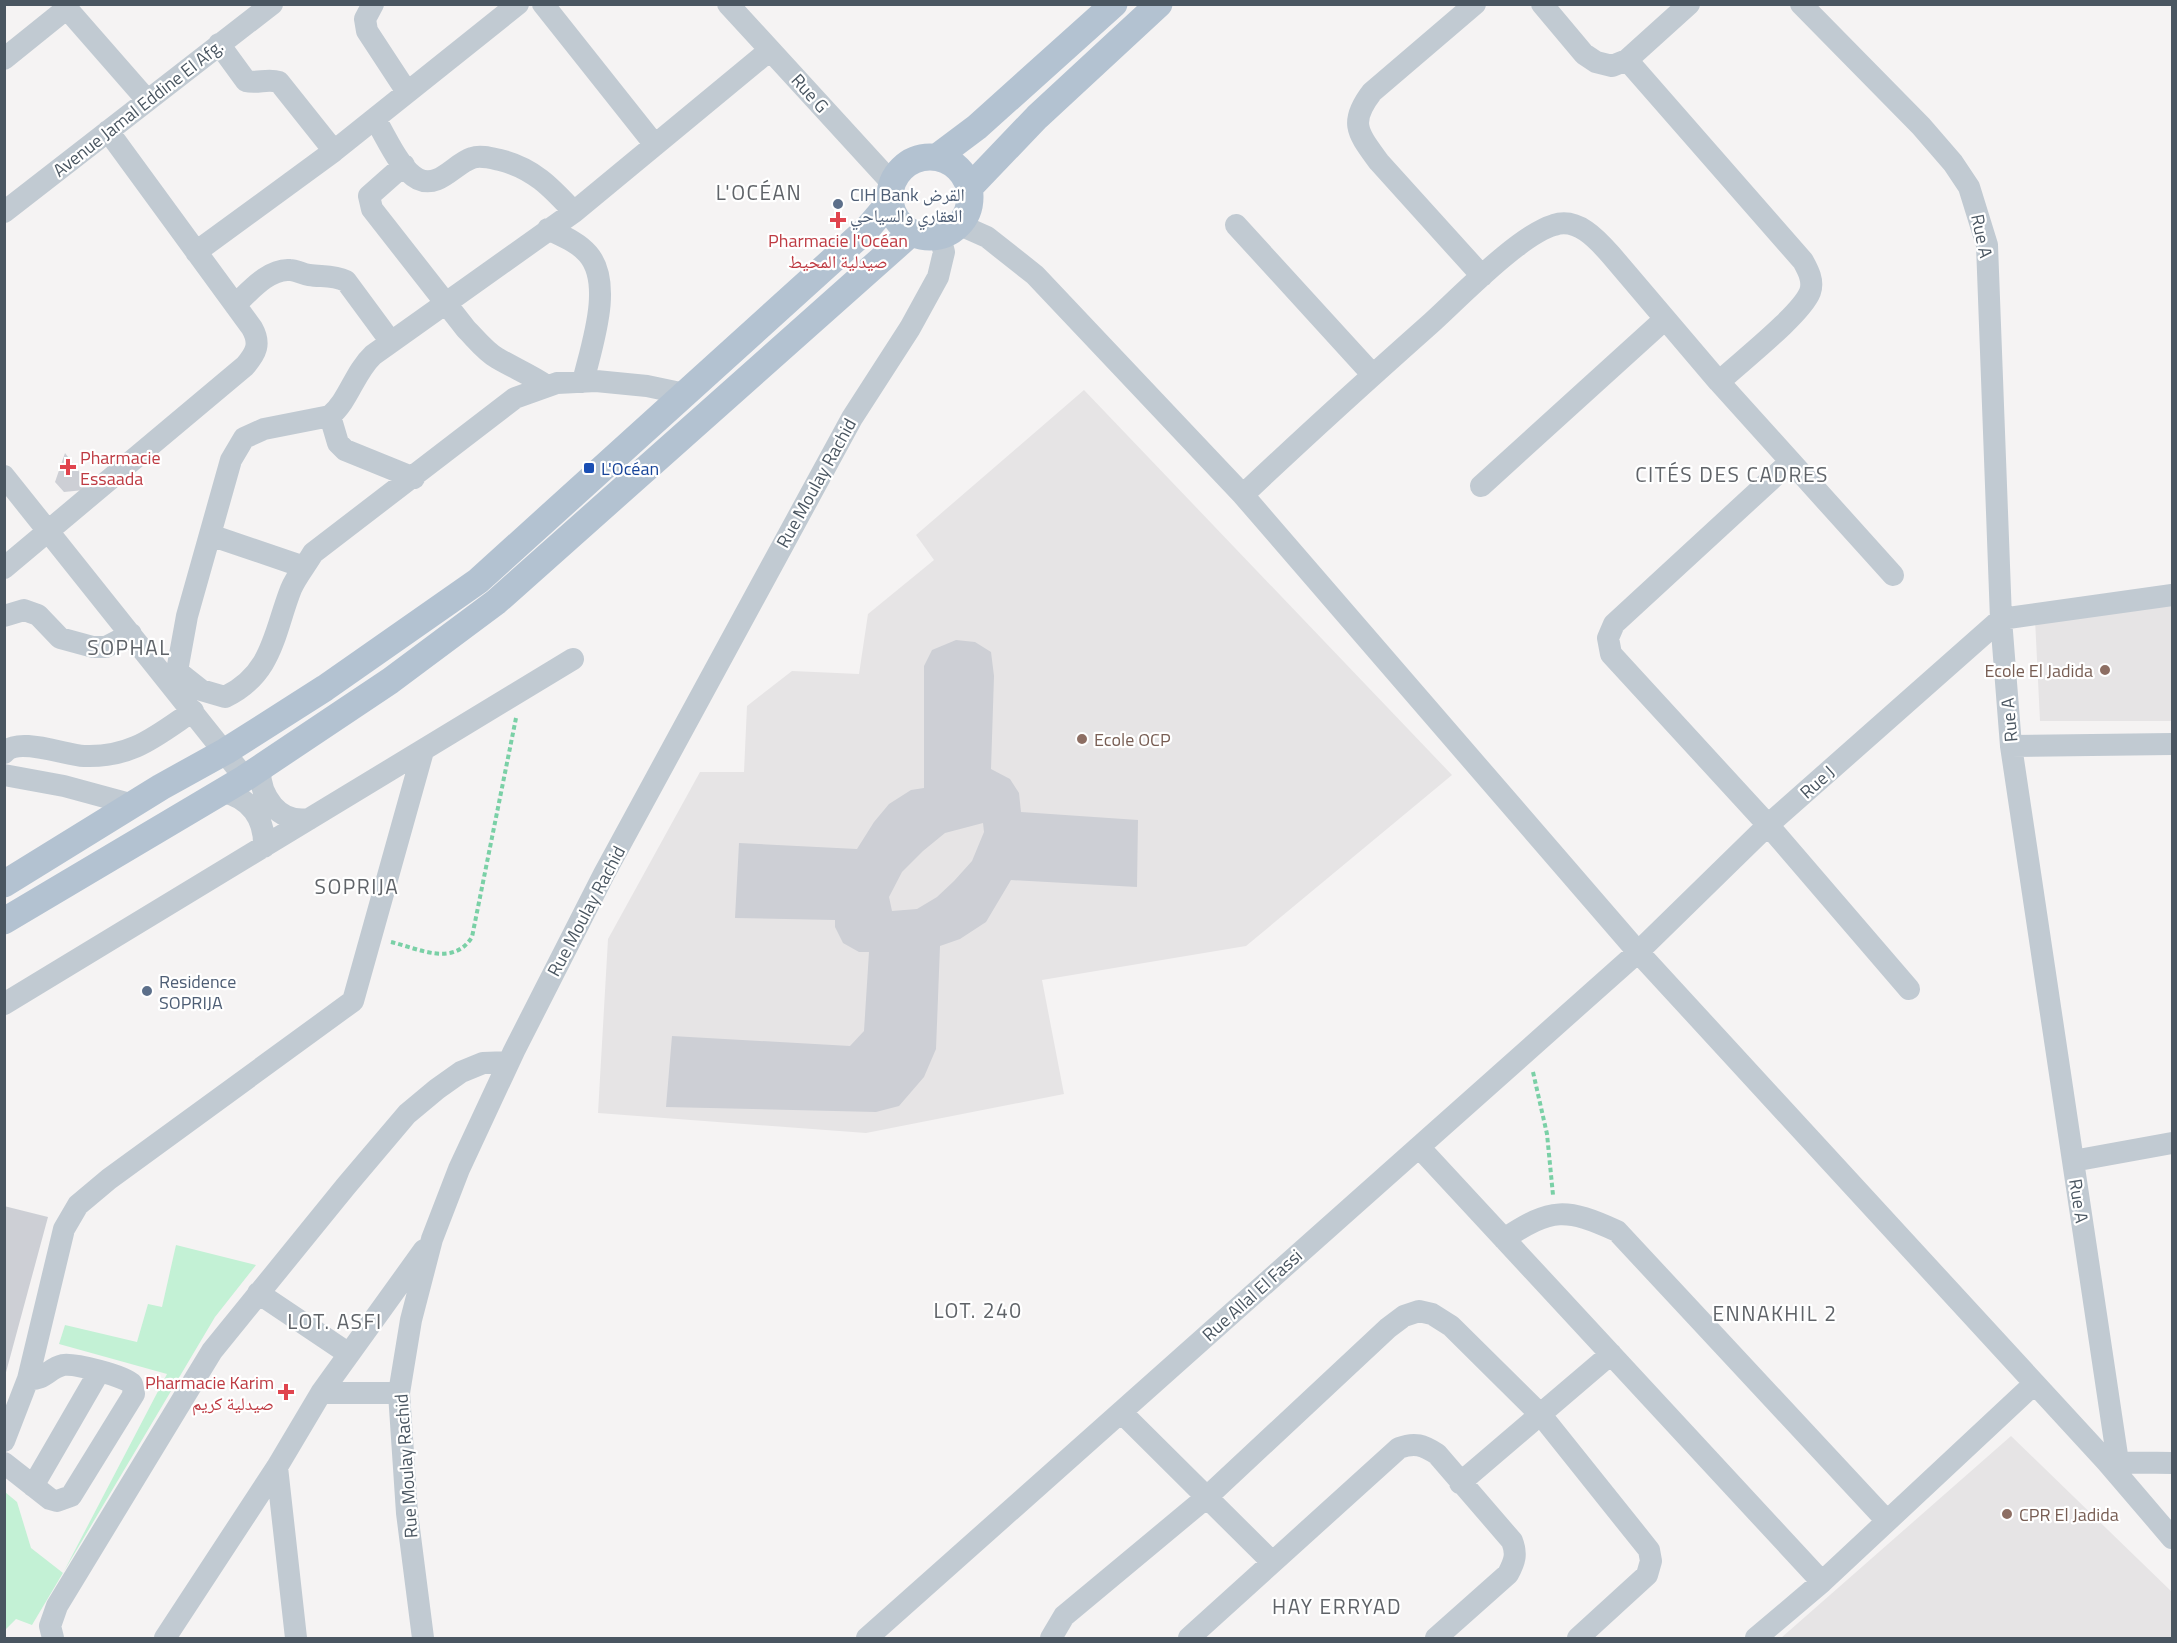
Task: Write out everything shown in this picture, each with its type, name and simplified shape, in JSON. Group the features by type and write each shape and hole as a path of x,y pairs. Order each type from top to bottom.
{"main road":[{"path":"937,157 977,127 1114,4"},
{"path":"970,187 1037,117 1159,4"},
{"path":"4,884 134,804 226,751 334,682 478,581 867,229 891,192 902,168 912,161 925,157 937,157 958,168 970,187 970,207 950,231 930,238 911,233 901,225 891,192"},
{"path":"4,921 243,779 390,681 496,602 911,233"}],"street":[{"path":"373,4 365,19 367,31 407,92"},
{"path":"196,252 334,151 518,4"},
{"path":"543,4 655,145"},
{"name":"Rue G","path":"728,4 891,192"},
{"path":"1475,4 1372,92 1359,109 1357,123 1365,142 1379,162 1482,276"},
{"path":"1542,4 1590,58 1612,66 1627,60 1689,4"},
{"name":"Rue A","path":"1801,4 1921,126 1953,163 1969,187 1980,216 1987,245 2001,619 2011,746 2073,1161 2113,1462"},
{"name":"Avenue Jamal Eddine El Afg.","path":"4,212 271,5"},
{"path":"4,59 65,7 147,100"},
{"path":"219,44 246,81 256,83 269,79 279,82 334,151"},
{"path":"176,680 187,616 231,460 244,438 276,426 330,416 338,409 363,364 574,212 770,50"},
{"path":"1627,60 1803,261 1810,273 1810,291 1801,307 1719,382"},
{"path":"375,119 404,165 418,178 432,181 472,158 488,157 513,163 543,178 574,212"},
{"path":"4,568 255,355 256,337 235,305 108,131"},
{"path":"404,165 374,190 369,196 369,204 466,329 483,347 496,358 528,373 547,386"},
{"path":"1243,495 1372,374 1482,276 1533,236 1555,224 1576,225 1594,237 1611,255 1719,382 1893,575"},
{"path":"1236,225 1372,374"},
{"path":"548,229 587,253 596,266 600,311 583,382"},
{"path":"950,231 987,237 1035,275 1243,495 1638,952 2034,1384 2113,1462 2172,1538"},
{"name":"Rue Moulay Rachid","path":"423,1638 406,1505 399,1393 411,1320 432,1239 459,1169 509,1062 604,874 852,418 910,328 938,278 950,231"},
{"path":"235,305 258,284 279,271 290,270 309,275 336,276 346,281 392,342"},
{"path":"1481,486 1665,319"},
{"path":"176,680 225,697 243,688 262,666 275,642 291,588 313,553 414,478 515,398 557,383 583,382 647,386 685,394"},
{"path":"330,416 338,443 345,450 414,478"},
{"path":"1790,462 1614,624 1608,638 1611,654 1768,825 1909,989"},
{"path":"4,476 131,634 176,680 193,711 226,751 243,779 242,798 256,812 263,832 264,847"},
{"path":"210,535 304,567"},
{"path":"2001,619 2172,595"},
{"path":"4,616 24,610 38,615 60,638 93,647 106,647 131,634"},
{"name":"Rue J","path":"1638,952 1768,825 2001,619"},
{"path":"4,1004 573,659"},
{"path":"4,753 15,746 25,746 60,754 114,756 139,747 193,711"},
{"path":"2011,746 2172,744"},
{"path":"4,1441 28,1379 64,1229 78,1205 109,1179 343,1011 353,1001 423,751"},
{"path":"4,775 64,786 134,804"},
{"path":"243,779 259,781 263,793 271,803 289,818 309,819"},
{"name":"Rue Allal El Fassi","path":"868,1638 1638,952"},
{"path":"52,1638 50,1626 57,1606 212,1351 258,1293 407,1114 461,1072 483,1063 509,1062"},
{"path":"2073,1161 2172,1143"},
{"path":"1419,1147 1822,1582"},
{"path":"1504,1239 1531,1221 1555,1214 1581,1215 1617,1231 1887,1521"},
{"path":"165,1638 277,1467 321,1393 432,1239"},
{"path":"258,1293 349,1354"},
{"path":"1051,1638 1064,1616 1207,1497 1388,1328 1404,1316 1419,1311 1432,1314 1451,1326 1541,1415 1642,1539 1651,1561 1647,1575 1578,1638"},
{"path":"1460,1483 1611,1354"},
{"path":"4,1463 50,1499 57,1501 71,1496 132,1398 134,1389 129,1380 70,1364 59,1366 41,1378 28,1379"},
{"path":"33,1486 99,1372"},
{"path":"1756,1638 1822,1582 2034,1384"},
{"path":"321,1393 399,1393"},
{"path":"1121,1412 1272,1562"},
{"path":"1189,1638 1399,1449 1411,1444 1423,1445 1437,1454 1512,1541 1516,1551 1515,1562 1499,1583 1436,1638"},
{"path":"2113,1462 2172,1463"},
{"path":"277,1467 296,1638"}],"path":[{"path":"370,937 438,954 453,954 464,949 468,943 476,923 521,690"},
{"path":"1525,1053 1535,1083 1546,1134 1555,1214"}],"shaded area":[{"name":"Ecole OCP","path":"1084,390 1452,775 1246,946 1042,980 1064,1094 866,1133 598,1113 608,939 700,772 744,772 747,706 792,671 859,674 868,614 934,560 916,535"},
{"name":"Ecole El Jadida","path":"2172,595 2172,721 2040,721 2035,619"},
{"name":"CPR El Jadida","path":"2011,1436 2172,1592 2172,1638 1781,1638"}],"green space":[{"path":"176,1245 256,1265 215,1317 64,1572 167,1374 59,1344 65,1325 137,1342 148,1304 162,1307"},
{"path":"5,1492 17,1502 31,1548 63,1573 32,1625 16,1619 5,1630"}],"building":[{"name":"Pharmacie Essaada","path":"65,453 87,482 84,490 64,492 55,482"},
{"path":"956,640 975,642 991,652 994,676 991,769 1010,779 1019,793 1021,812 1138,820 1137,887 1011,880 986,922 960,939 940,946 936,1049 924,1077 899,1106 876,1112 666,1107 672,1036 850,1046 864,1031 869,952 859,952 843,943 835,927 835,920 735,918 739,843 857,849 889,804 911,790 924,788 924,666 932,650","holes":["983,823 984,832 972,861 937,897 917,909 892,911 889,897 902,872 923,851 945,833"]},
{"path":"4,1206 48,1217 5,1376 4,1376"}],"place":[{"name":"CIH Bank القرض العقاري والسياحي","path":"838,204"},
{"name":"Pharmacie l'Océan صيدلية المحيط","path":"838,220"},
{"name":"Pharmacie Essaada","path":"68,467"},
{"name":"L'Océan","path":"589,468"},
{"name":"Ecole El Jadida","path":"2105,670"},
{"name":"Ecole OCP","path":"1082,739"},
{"name":"Residence SOPRIJA","path":"147,991"},
{"name":"Pharmacie Karim صيدلية كريم","path":"286,1392"},
{"name":"CPR El Jadida","path":"2007,1514"}],"district":[{"name":"L'OCÉAN","path":"759,192"},
{"name":"CITÉS DES CADRES","path":"1732,474"},
{"name":"SOPHAL","path":"129,647"},
{"name":"SOPRIJA","path":"357,886"},
{"name":"LOT. 240","path":"978,1310"},
{"name":"ENNAKHIL 2","path":"1775,1313"},
{"name":"LOT. ASFI","path":"335,1321"},
{"name":"HAY ERRYAD","path":"1337,1606"}]}
